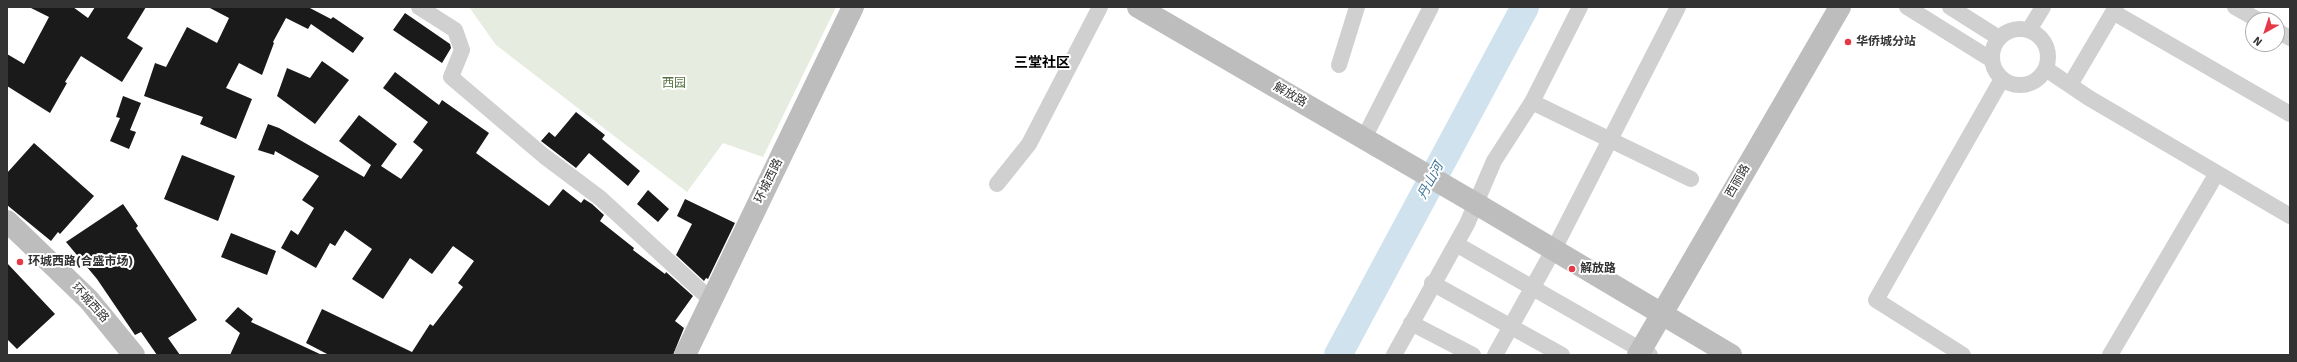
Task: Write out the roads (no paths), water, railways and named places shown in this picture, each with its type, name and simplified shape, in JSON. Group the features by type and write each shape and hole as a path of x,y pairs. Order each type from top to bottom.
{"street":[{"path":"419,7 455,30 462,50 451,77 544,156 600,198 711,300"},
{"name":"环城西路","path":"684,355 853,7"},
{"path":"997,184 1029,144 1100,7"},
{"name":"解放路","path":"1138,7 1554,249 1731,355"},
{"path":"1339,65 1357,7"},
{"path":"1394,355 1432,283 1467,224 1494,161 1532,102 1580,7"},
{"path":"1495,355 1554,249 1678,7"},
{"name":"西丽路","path":"1669,317 1840,7"},
{"name":"西丽路","path":"1646,354 1856,7"},
{"path":"1907,7 1992,60"},
{"path":"1950,7 1999,38"},
{"path":"2029,30 2043,7"},
{"path":"2235,7 2245,13"},
{"path":"1370,142 1427,8"},
{"path":"2070,85 2115,10 2290,114"},
{"path":"2013,30 2029,30 2042,39 2046,46 2048,61 2046,69 2037,80 2030,84 2016,85 2002,79 1994,67 1992,60 1994,48 1999,38 2013,30"},
{"path":"2046,69 2089,98 2290,216"},
{"path":"1964,355 1876,300 2002,79"},
{"path":"1532,102 1691,180"},
{"path":"2110,355 2217,174"},
{"name":"环城西路","path":"7,221 89,300 134,355"},
{"path":"1456,244 1646,354"},
{"path":"1432,283 1562,355"},
{"path":"1411,323 1474,355"}],"waterway":[{"name":"丹山河","path":"1338,355 1525,7"}],"place":[{"name":"华侨城分站","path":"1848,42"},
{"name":"环城西路(合盛市场)","path":"20,262"},
{"name":"解放路","path":"1572,269"}],"district":[{"name":"三堂社区","path":"1042,63"}],"park label":[{"name":"西园","path":"674,84"}]}
